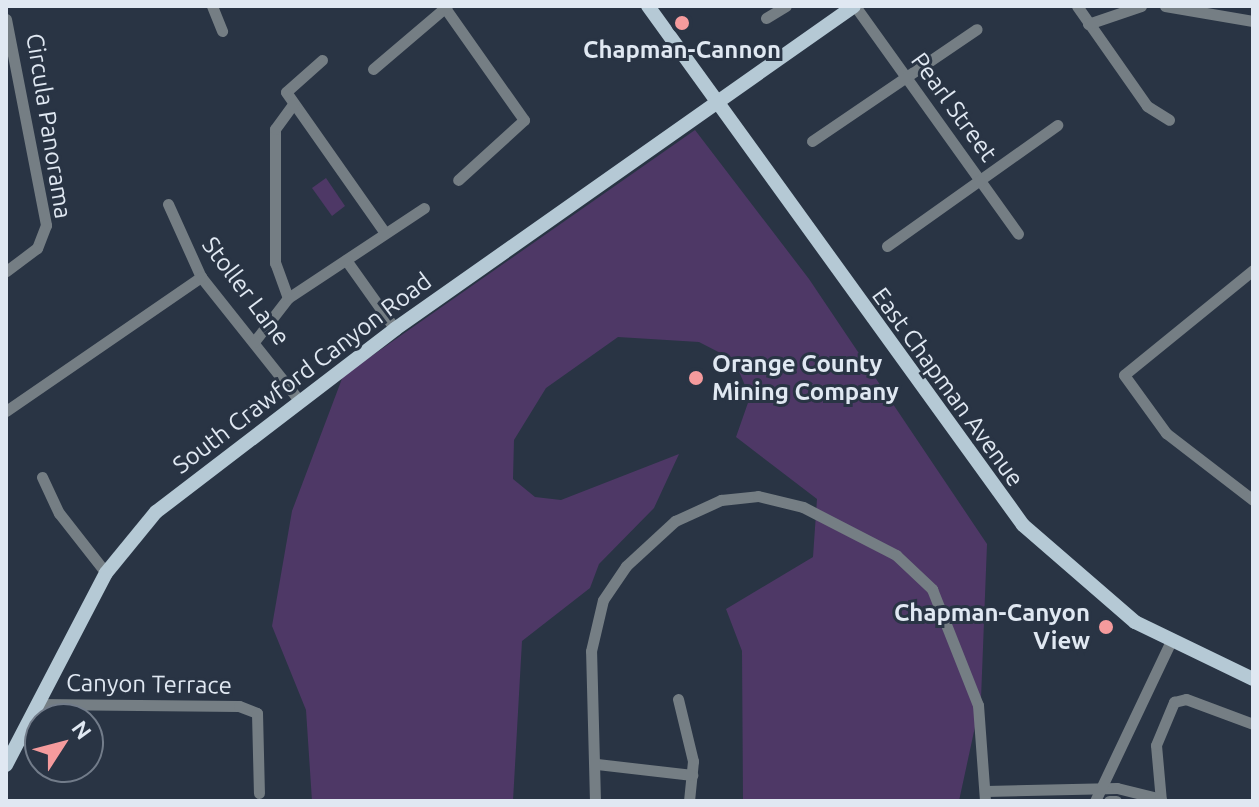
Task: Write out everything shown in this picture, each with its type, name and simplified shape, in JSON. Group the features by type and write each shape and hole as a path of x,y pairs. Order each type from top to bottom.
{"main road":[{"name":"East Chapman Avenue","path":"648,6 1009,509 1087,588 1170,643 1253,679"},
{"name":"South Crawford Canyon Road","path":"40,703 106,573 156,512 395,329 854,6"},
{"name":"South Crawford Canyon Road","path":"6,765 24,732"}],"street":[{"path":"212,6 222,31"},
{"path":"766,18 786,6"},
{"name":"Pearl Street","path":"854,6 1018,234"},
{"path":"1077,6 1147,106 1169,120"},
{"path":"1088,24 1141,6"},
{"path":"1165,6 1253,21"},
{"path":"373,69 446,7 524,120 458,180"},
{"name":"Circula Panorama","path":"6,19 46,225 37,248 6,271"},
{"path":"812,141 903,74 977,29"},
{"path":"322,60 287,88 293,104 385,233"},
{"path":"288,298 275,263 275,129 293,104"},
{"path":"887,246 1057,125"},
{"name":"Stoller Lane","path":"168,204 201,277 299,400"},
{"path":"254,342 288,298 424,208"},
{"path":"346,260 395,329"},
{"path":"1253,270 1124,375 1166,433 1253,500"},
{"path":"6,411 201,277"},
{"path":"42,477 59,513 106,573"},
{"path":"595,801 597,764 591,651 615,580 686,514 758,496 803,507 896,555 932,589 978,705 985,796 1096,795 1161,800 1156,745 1180,698 1253,724"},
{"path":"1096,795 1170,643"},
{"path":"678,699 692,775 689,801"},
{"name":"Canyon Terrace","path":"104,705 239,706 257,713 259,793"},
{"path":"597,764 692,775"},
{"path":"1109,801 1116,801"}],"shaded area":[{"path":"695,130 809,279 987,544 981,699 959,801 743,801 742,651 726,609 813,557 817,499 736,437 750,397 734,360 699,342 618,337 546,388 514,440 513,479 535,497 561,500 679,454 654,508 599,564 590,588 522,641 513,801 312,801 306,710 272,626 292,511 343,376"},
{"path":"326,178 345,206 332,216 312,188"}],"place":[{"name":"Chapman-Cannon","path":"682,23"},
{"name":"Orange County Mining Company","path":"696,378"},
{"name":"Chapman-Canyon View","path":"1106,627"}]}
